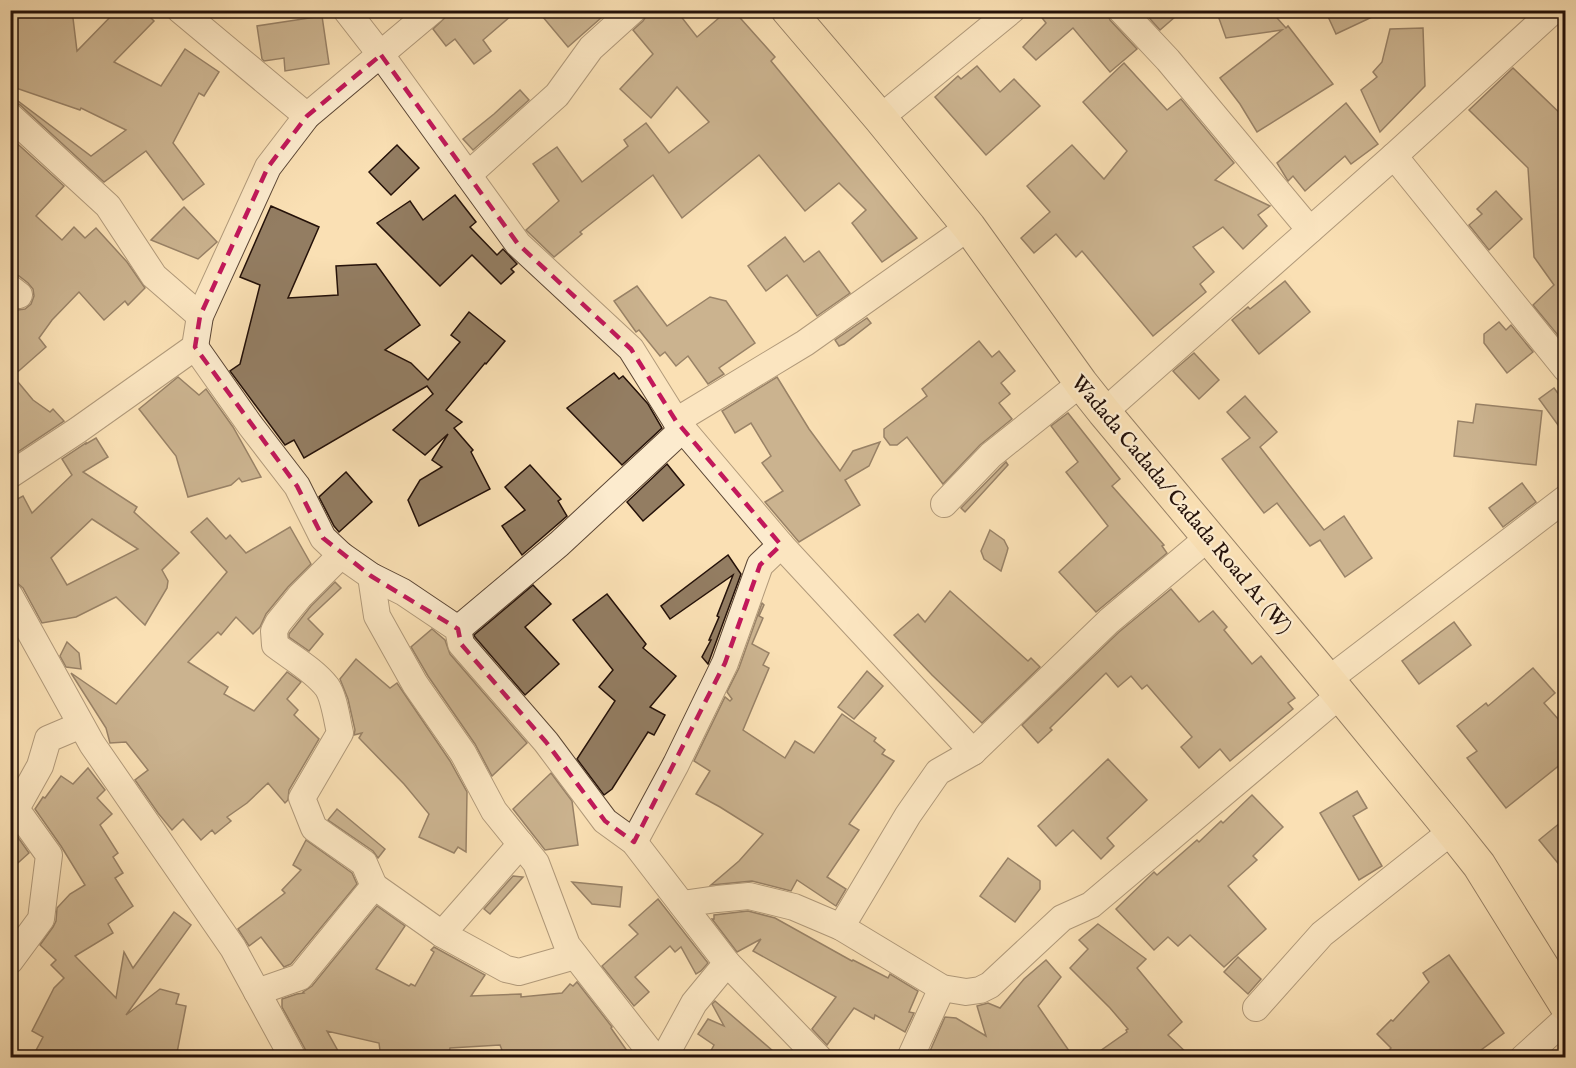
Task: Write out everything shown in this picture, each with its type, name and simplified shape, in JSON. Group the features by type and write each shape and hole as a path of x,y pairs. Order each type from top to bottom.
{"main road":[{"name":"Wadada Cadada/ Cadada Road A1 (W)","path":"788,10 969,227 1104,412 1479,865 1566,1005"}],"street":[{"path":"180,10 307,116"},
{"path":"346,10 518,244 631,349 679,425 781,545 973,752"},
{"path":"432,10 307,116 268,167 200,316 195,346 297,486 323,538 341,555 371,576 403,592 458,629 461,644 546,742 605,821 634,842 727,963 819,1058"},
{"path":"468,175 557,95 591,48 633,10"},
{"path":"1121,10 1168,60 1310,230"},
{"path":"1104,412 1394,156 1554,10"},
{"path":"880,118 999,14"},
{"path":"10,116 108,206 154,276 200,316"},
{"path":"1394,156 1566,369"},
{"path":"458,629 559,544 679,425 805,343 969,227"},
{"path":"10,475 78,430 195,346"},
{"path":"944,504 991,455 1082,383"},
{"path":"682,904 749,896 794,907 841,927 942,988 966,992 980,990 990,985 1062,918 1091,905 1334,688 1566,498"},
{"path":"841,927 908,815 938,772 973,752 1109,621 1209,537"},
{"path":"634,842 676,764 725,663 760,566 781,545"},
{"path":"341,555 300,596 274,631 275,645 313,673 328,688 340,733 302,798 314,828 364,863 374,886 442,934 506,969 519,972 575,956"},
{"path":"371,576 377,616 415,684 463,753 494,811 536,863 567,945 655,1058"},
{"path":"10,596 92,744 233,948 292,1058"},
{"path":"10,961 41,919 49,855 16,809 40,766 48,739 81,725"},
{"path":"1257,1008 1322,934 1452,831"},
{"path":"442,934 521,844"},
{"path":"257,992 300,977 374,886"},
{"path":"664,1058 694,1003 727,963"},
{"path":"910,1058 942,988"},
{"path":"1523,1058 1566,1019"}],"highlighted area":[{"path":"381,55 518,244 631,349 676,421 781,545 760,565 725,663 634,842 605,821 546,742 461,644 458,629 371,576 323,538 297,486 195,347 200,316 268,167 307,116"}],"building":[{"path":"72,10 77,51 117,10 143,10 154,21 114,62 161,86 185,49 219,72 204,96 199,93 173,143 204,184 183,200 146,151 104,182 20,105 10,101 10,95 91,156 126,130 81,108 80,110 10,86 10,18 34,15 34,12"},
{"path":"453,10 518,10 483,40 491,51 474,64 455,39 446,46 433,29"},
{"path":"537,10 610,10 568,47"},
{"path":"648,10 676,10 697,37 728,10 733,10 775,57 771,61 917,238 882,262 852,223 866,210 839,183 805,211 759,155 682,218 653,175 580,232 582,234 554,257 526,230 559,201 533,164 557,147 582,182 628,146 624,140 646,123 669,153 709,122 677,87 651,118 620,89 653,54 633,30 643,21"},
{"path":"1036,10 1106,10 1110,20 1137,49 1110,72 1073,28 1036,60 1023,47 1046,23"},
{"path":"1142,10 1183,10 1160,30"},
{"path":"1216,10 1270,10 1286,28 1288,26 1333,84 1257,132 1240,104 1220,78 1282,30 1226,38"},
{"path":"1325,10 1387,10 1336,34"},
{"path":"322,16 329,64 285,71 284,58 264,61 262,59 257,26"},
{"path":"1423,28 1425,86 1380,132 1361,90 1377,77 1373,72 1382,62 1390,29"},
{"path":"1124,63 1167,110 1181,99 1234,163 1215,180 1270,206 1258,215 1267,226 1243,249 1223,227 1193,247 1214,272 1200,284 1206,292 1153,336 1082,251 1076,257 1056,234 1034,253 1021,238 1050,212 1027,186 1072,145 1104,179 1127,151 1083,102"},
{"path":"977,66 1000,92 1014,79 1040,106 986,155 935,97 958,76 961,79"},
{"path":"1513,68 1566,119 1566,345 1533,305 1554,285 1534,257 1528,168 1469,110"},
{"path":"520,90 529,100 473,150 463,139"},
{"path":"1346,103 1378,144 1351,164 1345,156 1305,191 1293,176 1288,181 1277,163"},
{"path":"10,137 64,186 36,216 62,240 74,227 85,238 96,228 127,262 145,288 128,305 125,301 104,320 79,292 52,320 39,338 46,347 13,376 33,400 50,412 53,409 64,421 10,457 10,307 18,310 25,309 31,304 34,296 33,289 28,283 10,273"},
{"path":"397,145 419,168 391,195 369,172"},
{"path":"1496,191 1522,219 1489,250 1469,225 1482,214 1477,209"},
{"path":"455,195 476,222 470,227 497,255 503,249 517,264 511,269 514,272 501,284 472,255 440,286 377,223 410,201 423,220"},
{"path":"271,206 319,227 288,298 338,295 336,266 376,264 420,325 385,350 411,363 428,380 460,342 451,335 469,312 505,341 446,410 462,422 454,428 473,450 471,452 490,489 419,526 408,500 420,480 442,467 432,460 448,434 425,455 393,430 433,394 427,386 304,458 294,440 285,445 230,371 240,364 260,285 240,277"},
{"path":"184,207 217,242 198,259 151,240"},
{"path":"785,237 804,262 819,251 850,293 817,316 787,275 766,291 748,266"},
{"path":"1285,281 1310,312 1259,354 1232,320 1248,307 1250,309"},
{"path":"637,286 667,326 710,297 726,301 755,343 719,368 724,374 708,384 688,356 676,366 665,352 660,356 639,330 636,332 614,301"},
{"path":"867,318 871,323 839,346 835,340"},
{"path":"1499,322 1506,330 1511,325 1533,352 1507,373 1484,343 1484,334"},
{"path":"979,341 992,357 999,351 1015,371 1001,383 1010,394 999,403 1012,419 980,445 943,484 907,437 897,445 890,445 884,437 884,429 927,396 922,389"},
{"path":"1194,353 1219,380 1199,399 1173,371"},
{"path":"614,373 619,379 623,376 648,404 662,428 622,465 567,408"},
{"path":"178,377 199,395 206,389 233,427 261,477 242,482 239,478 231,485 188,497 176,456 139,409"},
{"path":"777,377 809,429 840,471 853,451 880,442 869,466 845,480 860,505 799,542 765,502 783,491 762,463 771,456 751,423 735,433 722,411"},
{"path":"1554,388 1566,404 1566,436 1539,399"},
{"path":"1245,396 1277,432 1260,447 1324,530 1344,516 1372,558 1345,577 1320,540 1310,546 1277,503 1264,513 1222,459 1250,438 1227,412"},
{"path":"1476,404 1542,411 1536,465 1454,456 1458,421 1473,423"},
{"path":"1068,413 1120,479 1112,486 1164,545 1162,546 1167,553 1096,612 1059,572 1108,526 1066,472 1078,462 1051,426"},
{"path":"96,438 108,457 83,472 137,507 134,512 179,553 162,570 168,581 167,588 145,625 116,597 76,617 42,623 23,588 10,581 10,503 23,496 32,513 72,475 62,459","holes":["92,519 138,549 67,585 51,558"]},
{"path":"1006,462 1008,465 965,512 961,508"},
{"path":"667,464 684,485 643,521 627,502"},
{"path":"530,465 561,499 558,501 567,516 522,555 502,526 525,510 505,487"},
{"path":"346,472 372,502 339,532 319,497"},
{"path":"1522,483 1536,502 1503,527 1489,508"},
{"path":"207,518 226,539 230,535 246,553 290,527 311,564 288,587 253,634 236,617 221,635 218,632 188,662 228,687 224,694 254,711 287,672 301,682 287,699 298,710 294,715 319,739 289,790 288,800 285,803 268,783 247,803 227,817 231,821 215,834 212,830 201,840 183,819 172,830 158,813 135,780 148,770 126,742 110,743 106,728 71,673 116,704 227,572 191,532"},
{"path":"990,530 1004,540 1008,548 1001,571 984,559 981,551"},
{"path":"728,555 741,574 708,664 702,657 711,640 709,640 719,617 717,616 733,575 670,619 661,606"},
{"path":"335,582 341,588 308,619 323,634 309,651 289,637 289,634 311,606"},
{"path":"533,585 551,604 525,627 559,664 525,695 474,635"},
{"path":"1171,589 1199,622 1213,611 1227,627 1224,630 1252,664 1261,656 1295,698 1288,703 1293,709 1230,761 1220,749 1199,768 1181,747 1192,737 1147,685 1142,689 1131,676 1118,687 1106,673 1050,728 1052,730 1038,743 1022,725 1119,632"},
{"path":"950,591 1028,661 1031,658 1040,667 982,723 894,635 918,614 925,622"},
{"path":"607,594 646,644 643,648 676,676 650,707 665,715 654,735 648,732 612,789 604,795 577,759 615,701 599,687 613,670 573,620"},
{"path":"762,603 764,605 759,616 763,618 752,644 769,653 763,665 769,668 743,730 785,758 795,741 814,753 842,714 876,738 874,741 885,750 882,754 894,761 849,824 859,830 827,877 846,889 836,906 797,880 791,891 752,881 711,885 739,861 763,834 696,794 710,771 694,761 725,697 730,701 732,699 727,692 739,668"},
{"path":"1454,622 1471,645 1419,684 1402,661"},
{"path":"432,629 445,640 450,654 527,743 492,776 475,744 411,647"},
{"path":"67,642 79,653 81,669 66,667 60,656"},
{"path":"356,659 390,688 397,683 450,761 467,792 466,852 458,847 454,853 419,837 429,814 404,784 359,738 362,733 354,735 355,730 348,699 340,679"},
{"path":"1533,668 1555,693 1544,703 1566,728 1566,760 1506,808 1467,758 1477,751 1457,726 1486,703 1488,706"},
{"path":"867,671 883,686 854,719 838,707"},
{"path":"1108,759 1147,800 1107,838 1114,846 1101,859 1073,830 1056,846 1038,826"},
{"path":"88,768 105,790 97,798 112,814 100,825 118,853 113,857 123,873 115,878 133,906 108,924 113,933 75,956 116,998 124,952 133,968 174,912 191,925 126,1015 160,989 179,994 176,1004 186,1006 176,1058 32,1058 43,1037 32,1031 54,988 64,978 51,965 56,960 40,945 56,921 57,908 70,894 85,885 35,809 61,776 73,784"},
{"path":"551,773 572,801 578,845 545,850 513,809"},
{"path":"1357,791 1367,808 1353,816 1382,866 1359,880 1320,813"},
{"path":"1252,795 1283,827 1253,856 1257,860 1228,886 1266,929 1224,967 1190,935 1178,946 1168,937 1154,950 1116,909 1154,872 1157,875 1197,840 1199,842"},
{"path":"337,809 385,849 378,858 373,851 328,820"},
{"path":"1566,818 1566,873 1539,840"},
{"path":"17,836 29,853 10,870 10,842"},
{"path":"306,840 352,873 357,884 291,964 284,967 261,937 249,946 238,929 285,893 282,890 301,870 293,865"},
{"path":"1008,858 1040,881 1040,889 1015,922 980,896"},
{"path":"513,876 523,877 490,914 484,909"},
{"path":"572,882 622,887 620,907 592,904"},
{"path":"658,899 708,963 696,974 681,947 675,952 670,946 635,977 649,992 634,1006 602,966 638,934 629,925"},
{"path":"377,906 405,926 376,969 409,986 411,984 415,986 434,952 431,950 434,947 485,975 471,996 521,994 521,997 562,993 570,984 573,986 577,982 612,1027 632,1058 505,1058 500,1045 450,1048 448,1058 381,1058 379,1043 327,1031 342,1058 310,1058 282,1007 282,999 304,993 312,986"},
{"path":"748,911 775,918 852,961 888,978 890,974 918,991 909,1012 914,1013 905,1032 875,1015 874,1019 854,1008 827,1045 812,1029 836,997 753,951 761,939 737,952 712,919 714,915"},
{"path":"1098,924 1146,959 1137,968 1182,1022 1168,1035 1192,1058 1090,1058 1128,1029 1070,968 1088,949 1079,940"},
{"path":"1449,955 1504,1033 1470,1058 1382,1058 1391,1048 1377,1034 1391,1020 1393,1021 1429,982 1423,973"},
{"path":"1238,957 1261,979 1248,994 1224,972"},
{"path":"1046,960 1061,977 1038,1006 1074,1058 927,1058 945,1017 956,1018 986,1036 977,1006 988,1003 1000,1008 1024,979"},
{"path":"715,1001 781,1058 707,1058 714,1045 698,1034 708,1019 724,1026 712,1004"}]}
